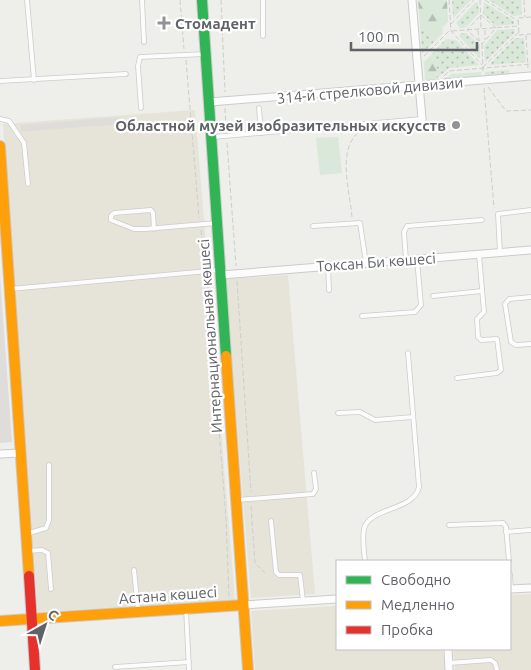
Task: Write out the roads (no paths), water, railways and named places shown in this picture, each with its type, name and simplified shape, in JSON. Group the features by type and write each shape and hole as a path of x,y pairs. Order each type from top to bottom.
{"main road":[{"name":"Интернациональная көшесі","path":"202,0 248,670"},
{"path":"0,146 35,670"},
{"name":"Астана көшесі","path":"0,621 243,605"}],"street":[{"path":"412,0 422,120"},
{"name":"314-й стрелковой дивизии","path":"210,102 530,76"},
{"name":"Токсан Би көшесі","path":"221,272 328,266 531,250"},
{"path":"0,454 20,453"},
{"path":"511,589 531,588"},
{"name":"Астана көшесі","path":"243,605 336,600"},
{"path":"448,650 449,667"}],"lane":[{"path":"26,0 34,80"},
{"path":"142,0 144,42"},
{"path":"263,0 263,36"},
{"path":"141,108 139,58 205,54"},
{"path":"0,81 126,74"},
{"path":"259,108 261,133"},
{"path":"0,119 9,121 23,140 28,184"},
{"path":"212,137 422,120"},
{"path":"154,229 153,213 151,210 114,213 111,216 111,220 134,229 154,229 217,223"},
{"path":"500,253 498,214 531,210"},
{"path":"406,260 404,232 407,226 482,220"},
{"path":"313,226 360,223 362,226 366,263"},
{"path":"457,378 497,374 501,370 497,340 481,340 478,337 477,319 484,314 479,255"},
{"path":"362,316 415,312 419,310 421,305 417,259"},
{"path":"328,266 329,290"},
{"path":"10,289 206,270 221,272"},
{"path":"434,296 482,292"},
{"path":"531,296 508,299 505,304 510,342 516,345 531,344"},
{"path":"365,560 364,534 366,524 373,517 412,499 418,492 408,353"},
{"path":"338,413 360,412 375,420 413,417"},
{"path":"26,534 46,528 49,520 49,465"},
{"path":"237,500 313,494 316,489 314,473"},
{"path":"271,521 276,572 279,575 300,575 303,601"},
{"path":"449,525 500,522 505,524 509,560"},
{"path":"506,532 531,530"},
{"path":"27,551 42,550 48,554 51,589"},
{"path":"134,570 138,612"},
{"path":"186,609 189,670"},
{"path":"449,667 491,660 495,662 498,670"},
{"path":"116,667 189,662"}],"place":[{"name":"Стомадент","path":"164,23"},
{"name":"Областной музей изобразительных искусств","path":"456,125"}]}
